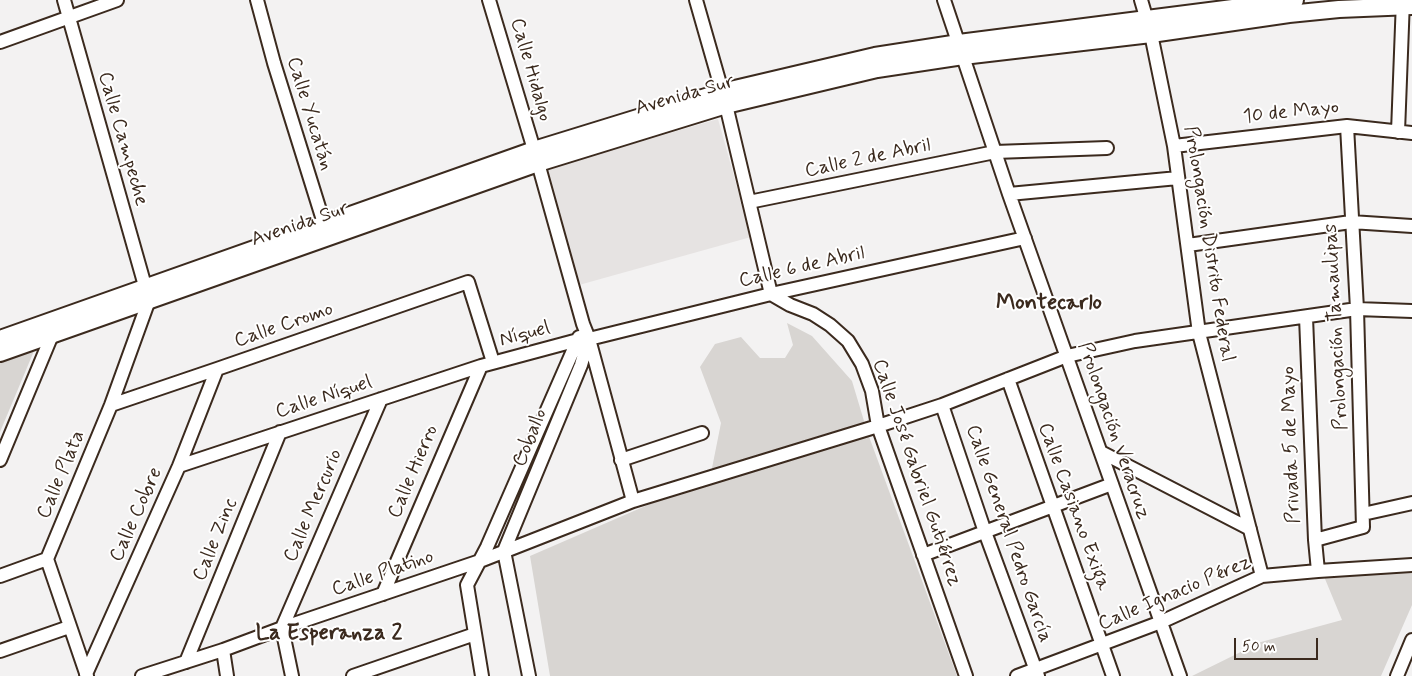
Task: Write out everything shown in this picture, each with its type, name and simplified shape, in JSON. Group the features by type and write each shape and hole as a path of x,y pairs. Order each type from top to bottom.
{"main road":[{"name":"Avenida Sur","path":"0,339 147,294 536,156 724,98 875,56 961,50 1149,27 1290,5 1339,9 1406,4"},
{"name":"Avenida Sur","path":"0,353 52,335 147,294"}],"street":[{"name":"Calle Campeche","path":"64,0 147,294"},
{"path":"0,42 118,0"},
{"name":"Calle Yucatán","path":"258,0 274,63 326,231"},
{"name":"Calle Hidalgo","path":"490,0 583,324 583,340 596,368 633,502"},
{"path":"696,0 724,98 771,294"},
{"name":"Prolongación Veracruz","path":"944,0 1009,194 1180,676"},
{"name":"Prolongación Distrito Federal","path":"1141,0 1149,27 1174,146 1199,333 1262,576"},
{"path":"1398,132 1406,4"},
{"name":"10 de Mayo","path":"1174,146 1347,126 1412,133"},
{"name":"Prolongación Tamaulipas","path":"1347,126 1357,309 1363,520"},
{"name":"Calle 2 de Abril","path":"749,202 995,152 1107,148"},
{"path":"1009,194 1178,178"},
{"path":"1188,245 1351,222 1412,226"},
{"name":"Calle 6 de Abril","path":"583,340 771,294 1025,238"},
{"name":"Calle Cromo","path":"111,405 468,282 487,364"},
{"name":"Calle Plata","path":"47,559 111,405 147,294"},
{"name":"Calle José Gabriel Gutiérrez","path":"771,294 790,305 813,314 830,325 848,341 862,364 872,391 878,426 966,676"},
{"name":"Calle Platino","path":"142,676 480,561 633,502 942,405 1067,356 1135,341 1357,309 1412,311"},
{"name":"Privada 5 de Mayo","path":"1306,317 1314,540 1318,571"},
{"path":"0,460 52,335"},
{"name":"Níquel","path":"487,364 583,340"},
{"name":"Coballo","path":"504,551 581,365 583,340"},
{"name":"Coballo","path":"482,676 467,585 487,547 572,352 583,340"},
{"name":"Calle Níquel","path":"179,466 487,364"},
{"name":"Calle Hierro","path":"383,594 487,364"},
{"path":"581,365 596,368"},
{"name":"Calle Cobre","path":"87,675 179,466 217,369"},
{"name":"Calle Casiano Exiga","path":"1008,379 1113,676"},
{"name":"Calle Mercurio","path":"282,628 381,399"},
{"name":"Calle General Pedro García","path":"942,405 984,532 1037,673"},
{"name":"Calle Zinc","path":"186,662 280,432"},
{"path":"621,460 702,433"},
{"path":"1101,452 1250,529"},
{"path":"923,555 1112,484"},
{"path":"1314,540 1412,503"},
{"path":"504,551 529,676"},
{"path":"0,576 47,559 87,675"},
{"name":"Calle Ignacio Pérez","path":"1017,676 1037,673 1161,622 1262,576 1412,565"},
{"path":"0,651 69,627"},
{"path":"282,628 292,676"},
{"path":"353,676 475,634"},
{"path":"1397,676 1412,640"},
{"path":"223,650 227,676"}],"shaded area":[{"path":"718,119 751,237 579,285 546,169"},
{"path":"787,323 812,336 852,381 867,431 957,676 550,676 530,556 710,478 721,423 700,367 715,344 741,337 760,358 785,358 793,345"},
{"path":"39,339 0,432 0,353"},
{"path":"1412,565 1412,605 1381,676 1192,676 1261,642 1342,620 1323,574"}],"district":[{"name":"Montecarlo","path":"1049,304"},
{"name":"La Esperanza 2","path":"329,634"}]}
